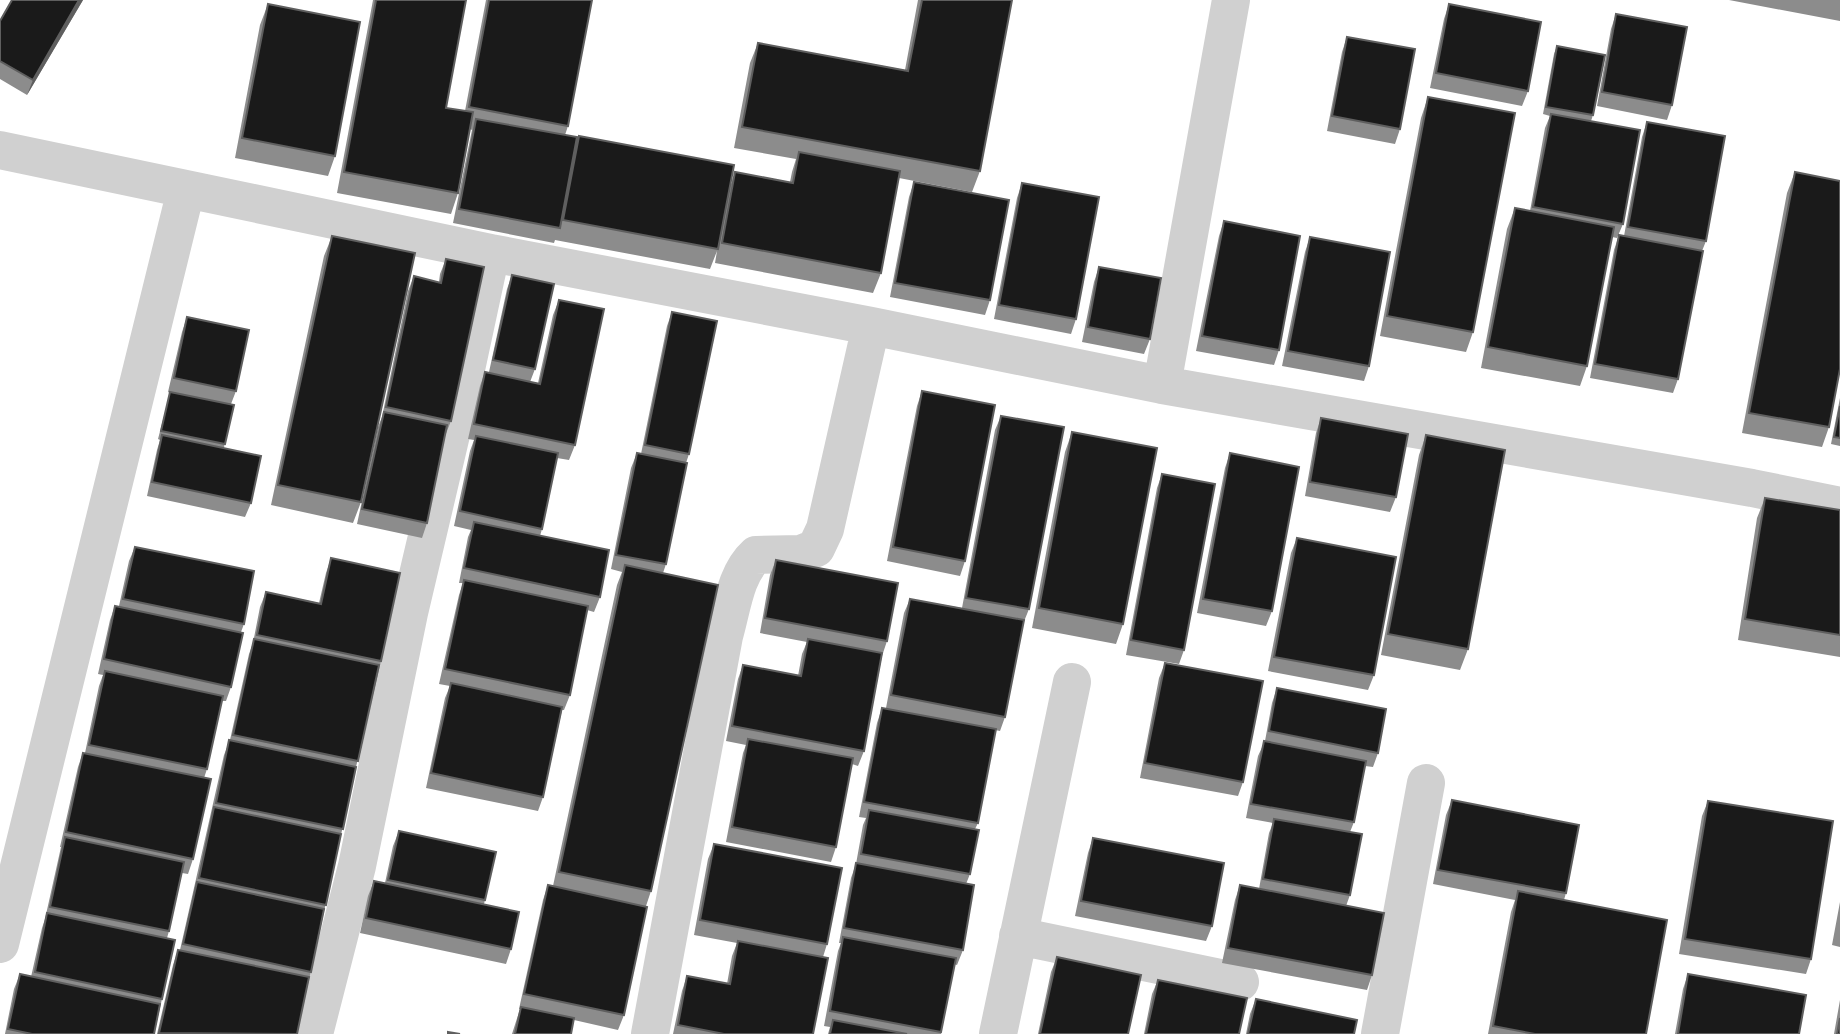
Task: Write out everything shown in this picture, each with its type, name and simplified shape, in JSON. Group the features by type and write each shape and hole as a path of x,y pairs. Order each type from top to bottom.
{"street":[{"path":"1162,385 1231,0"},
{"path":"0,150 491,253 1162,385 1840,506"},
{"path":"0,944 186,190"},
{"path":"314,1034 357,866 409,613 491,253"},
{"path":"650,1034 724,636 740,582 746,565 756,555 802,554 816,548 824,529 872,326"},
{"path":"998,1034 1072,682"},
{"path":"1380,1034 1426,783"},
{"path":"1018,936 1240,982"}],"building":[{"path":"12,0 79,0 33,80 0,61 0,21"},
{"path":"376,0 466,0 446,108 473,112 458,193 344,172"},
{"path":"489,0 592,0 568,126 469,107"},
{"path":"922,0 1012,0 980,171 742,127 758,43 908,71"},
{"path":"268,4 360,22 335,156 242,138"},
{"path":"1449,4 1541,22 1528,91 1436,73"},
{"path":"1616,14 1687,27 1672,105 1602,92"},
{"path":"1347,37 1415,49 1400,129 1332,116"},
{"path":"1557,46 1605,55 1593,115 1546,107"},
{"path":"1428,97 1515,113 1473,332 1387,316"},
{"path":"1551,114 1640,130 1623,224 1533,207"},
{"path":"476,119 577,137 560,228 459,209"},
{"path":"1647,122 1725,136 1706,241 1628,227"},
{"path":"579,136 734,165 718,249 563,220"},
{"path":"799,152 900,171 881,273 722,243 735,172 793,183"},
{"path":"1795,172 1840,181 1840,369 1829,427 1749,413"},
{"path":"914,182 1009,200 990,300 895,283"},
{"path":"1022,183 1099,197 1076,319 999,305"},
{"path":"1515,208 1614,227 1587,366 1488,347"},
{"path":"1224,221 1300,236 1279,350 1202,336"},
{"path":"1619,235 1703,251 1678,379 1595,364"},
{"path":"332,236 415,253 361,502 278,485"},
{"path":"1310,237 1390,252 1369,366 1288,351"},
{"path":"446,259 484,267 451,421 386,407 414,276 441,283"},
{"path":"1099,267 1161,278 1150,339 1088,327"},
{"path":"512,275 554,284 535,369 493,360"},
{"path":"559,300 604,309 575,445 474,424 485,372 540,384"},
{"path":"672,312 717,321 689,454 645,445"},
{"path":"187,317 249,330 236,391 174,378"},
{"path":"922,391 995,405 965,561 893,547"},
{"path":"170,392 234,405 225,444 161,431"},
{"path":"1840,406 1840,438 1834,437"},
{"path":"384,412 447,425 427,523 362,509"},
{"path":"1001,416 1064,427 1029,609 966,598"},
{"path":"1321,418 1408,434 1396,497 1310,482"},
{"path":"1072,432 1157,448 1123,624 1039,608"},
{"path":"162,435 261,456 251,503 152,482"},
{"path":"1426,435 1505,450 1468,649 1388,634"},
{"path":"476,436 558,453 542,529 460,511"},
{"path":"637,453 687,463 666,564 616,555"},
{"path":"1230,453 1299,467 1272,611 1203,599"},
{"path":"1162,474 1215,484 1184,650 1131,640"},
{"path":"1765,498 1840,510 1840,635 1745,619"},
{"path":"474,522 609,550 600,597 464,568"},
{"path":"1297,538 1396,557 1374,675 1274,657"},
{"path":"135,547 254,571 244,624 123,599"},
{"path":"331,558 400,573 381,661 257,635 266,592 321,604"},
{"path":"776,560 898,583 887,641 765,618"},
{"path":"625,565 718,585 651,891 559,872"},
{"path":"464,580 588,606 570,695 445,669"},
{"path":"910,599 1024,620 1005,717 891,695"},
{"path":"115,606 243,633 231,687 104,659"},
{"path":"254,639 379,665 358,761 233,735"},
{"path":"808,639 882,653 864,751 732,726 743,665 801,676"},
{"path":"1165,663 1263,681 1243,782 1145,763"},
{"path":"105,671 223,696 207,769 89,745"},
{"path":"451,683 562,707 543,797 431,773"},
{"path":"1277,688 1386,709 1378,753 1269,731"},
{"path":"882,708 996,729 978,823 864,802"},
{"path":"748,739 853,758 836,847 732,827"},
{"path":"229,740 356,767 343,829 216,803"},
{"path":"1264,741 1366,761 1354,822 1251,804"},
{"path":"83,753 211,779 193,859 66,832"},
{"path":"1452,800 1579,825 1566,893 1438,870"},
{"path":"1708,801 1833,821 1811,959 1685,939"},
{"path":"214,807 341,834 326,905 199,878"},
{"path":"869,810 979,830 970,874 861,854"},
{"path":"1274,819 1362,834 1350,895 1263,879"},
{"path":"399,831 496,852 485,900 388,880"},
{"path":"65,837 184,862 169,931 50,907"},
{"path":"1093,838 1224,863 1212,926 1081,901"},
{"path":"714,844 842,868 827,944 700,920"},
{"path":"856,863 974,885 963,950 844,928"},
{"path":"374,881 519,912 511,949 366,918"},
{"path":"197,882 324,909 311,972 183,944"},
{"path":"548,885 647,907 624,1015 524,994"},
{"path":"1240,885 1384,913 1372,975 1228,948"},
{"path":"1518,891 1667,920 1646,1034 1535,1034 1493,1026"},
{"path":"47,913 175,940 162,999 35,972"},
{"path":"843,937 956,958 941,1032 830,1011"},
{"path":"738,941 828,958 813,1034 724,1034 678,1025 687,976 730,984"},
{"path":"178,950 309,977 297,1034 159,1033"},
{"path":"1057,957 1141,975 1128,1034 1040,1034"},
{"path":"20,974 160,1004 154,1034 32,1034 8,1029"},
{"path":"1688,974 1806,995 1799,1034 1678,1034"},
{"path":"1158,980 1247,998 1239,1034 1146,1034"},
{"path":"1256,999 1357,1020 1354,1034 1248,1034"},
{"path":"521,1007 574,1018 571,1034 515,1034"},
{"path":"833,1020 907,1034 830,1034"}]}
